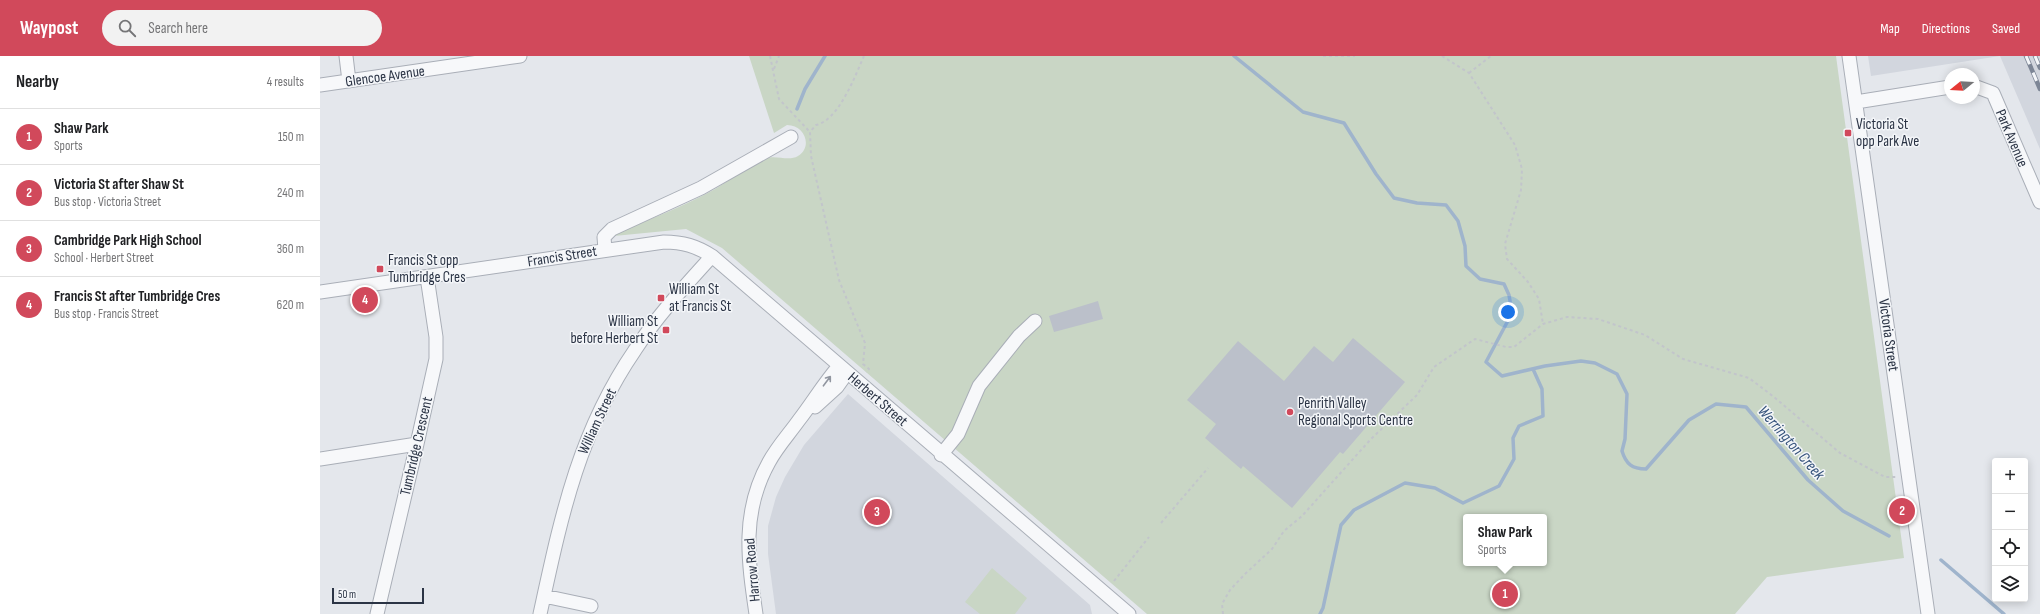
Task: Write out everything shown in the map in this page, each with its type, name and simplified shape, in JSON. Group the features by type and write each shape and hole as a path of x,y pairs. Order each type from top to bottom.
{"street":[{"path":"346,56 349,81"},
{"name":"Glencoe Avenue","path":"320,85 520,56"},
{"name":"Victoria Street","path":"1849,56 1911,483 1928,614"},
{"path":"1856,102 1944,88"},
{"name":"Park Avenue","path":"1980,88 1993,93 2040,202"},
{"name":"Francis Street","path":"320,292 605,250 604,237 612,229 701,188 791,137"},
{"name":"Herbert Street","path":"605,250 664,242 680,242 712,256 941,455 1129,614"},
{"name":"William Street","path":"540,614 567,497 579,458 598,414 615,381 639,344 655,322 712,256"},
{"name":"Tumbridge Crescent","path":"377,614 417,444 436,351 427,277"},
{"path":"941,455 958,434 979,386 1019,336 1035,321"},
{"name":"Harrow Road","path":"756,614 748,551 750,516 756,492 764,470 775,452 800,420 828,379 848,374"},
{"path":"320,459 417,444"},
{"path":"544,596 591,606"}],"path":[{"path":"770,56 779,99 810,132"},
{"path":"774,70 779,56"},
{"path":"848,374 869,369 863,364 865,342 839,280 811,156 810,132 816,124 824,123 846,96 864,56"},
{"path":"1323,56 1355,56"},
{"path":"1442,56 1468,73 1515,146 1522,169 1521,190 1505,244 1507,259 1528,282 1539,299 1543,324"},
{"path":"1468,73 1491,56"},
{"path":"1223,614 1222,604 1230,590 1272,549 1284,531 1302,516 1371,439 1417,395 1434,367 1475,339 1506,348 1514,347 1543,324 1567,317 1598,319 1645,335 1683,359 1748,378 1774,397 1840,453 1886,477 1911,483"},
{"path":"1161,523 1208,468"},
{"path":"1114,581 1149,537"}],"shaded area":[{"path":"1868,56 2000,56 1871,76"},
{"path":"2000,56 2040,56 2040,149"},
{"path":"848,394 1090,605 1092,614 776,614 768,554 768,526 776,497 785,477 804,445"}],"green space":[{"path":"749,56 1836,56 1904,558 1767,577 1735,614 1147,614 722,248 686,229 614,236 615,234 678,207 715,189 758,162 773,157 794,158 798,156 803,152 805,147 805,137 798,129 787,125 774,133"},
{"path":"992,568 1027,598 1015,614 980,614 965,602"}],"building":[{"path":"1098,301 1103,319 1054,332 1049,316"},
{"name":"Penrith Valley Regional Sports Centre","path":"1353,338 1405,382 1343,454 1340,452 1292,508 1243,466 1241,469 1205,438 1216,424 1187,400 1238,341 1284,381 1314,346 1333,362"}],"waterway":[{"path":"797,109 805,89 825,56"},
{"name":"Werrington Creek","path":"1234,56 1303,112 1344,123 1376,174 1394,198 1417,203 1446,205 1458,221 1465,246 1466,266 1480,279 1504,284 1509,295 1512,313 1486,362 1502,376 1545,366 1581,361 1595,363 1617,374 1627,394 1625,439 1622,451 1625,459 1630,465 1641,469 1646,469 1689,420 1716,404 1746,407 1808,480 1843,511 1889,536"},
{"path":"1320,614 1323,608 1341,525 1354,510 1405,483 1435,488 1463,503 1499,486 1514,459 1513,438 1519,426 1543,416 1542,389 1533,369"},
{"name":"Werrington Creek","path":"1941,560 2004,614"}],"railway":[{"path":"2026,56 2040,89"},
{"path":"2035,56 2040,68"}],"place":[{"name":"Victoria St opp Park Ave","path":"1848,133"},
{"name":"Francis St opp Tumbridge Cres","path":"380,269"},
{"name":"William St at Francis St","path":"661,298"},
{"name":"Francis St after Tumbridge Cres","path":"365,300"},
{"name":"William St before Herbert St","path":"666,330"},
{"name":"Penrith Valley Regional Sports Centre","path":"1290,412"},
{"name":"Victoria St after Shaw St","path":"1902,511"},
{"name":"Cambridge Park High School","path":"877,512"},
{"name":"Shaw Park","path":"1505,594"}]}
